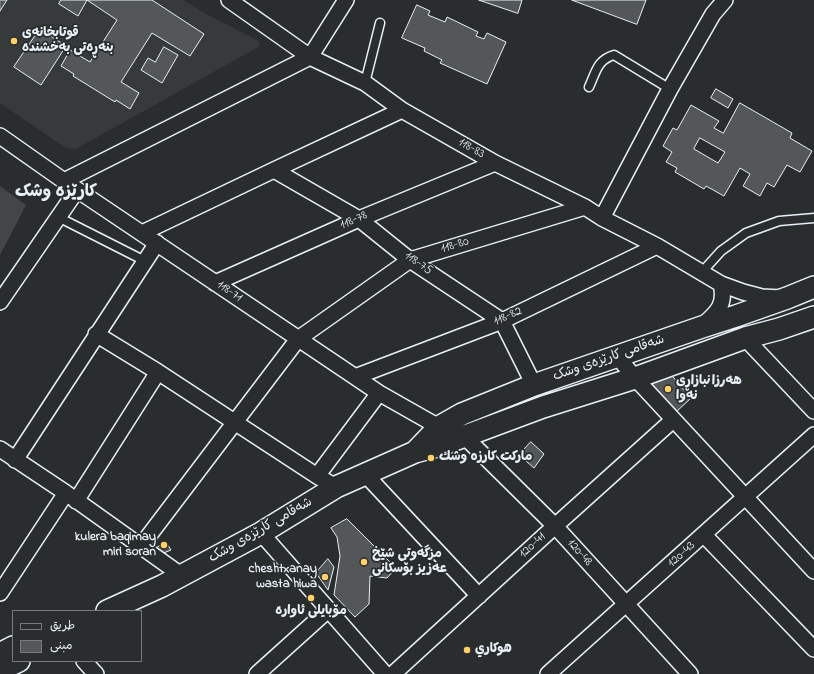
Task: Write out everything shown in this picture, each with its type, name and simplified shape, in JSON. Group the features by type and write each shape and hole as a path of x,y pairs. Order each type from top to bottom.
{"main road":[{"name":"شەقامی کارێزەی وشک","path":"415,452 439,427 462,414 534,385 702,326 736,316 814,287"},
{"name":"شەقامی کارێزەی وشک","path":"109,610 162,586 262,533 336,487 415,452 441,445 543,407 635,378 745,338 779,329 814,317"},
{"path":"0,654 12,648"},
{"path":"0,670 17,662"}],"street":[{"name":"118-83","path":"229,0 310,57 365,82 402,110 495,164 585,207 602,218 657,246 721,284 762,297 787,298"},
{"path":"64,181 310,57 346,0"},
{"path":"602,218 714,7 725,0"},
{"path":"142,234 402,110"},
{"name":"118-71","path":"0,136 77,190 379,393 439,427 464,436"},
{"name":"118-78","path":"216,283 358,219 495,164"},
{"name":"118-75","path":"274,170 358,219 410,260 502,321 534,385"},
{"path":"0,302 77,190"},
{"name":"118-80","path":"141,546 298,339 410,260 585,207"},
{"path":"15,460 96,334 157,243"},
{"name":"118-82","path":"355,377 502,321 657,246"},
{"path":"702,326 713,317 720,307 724,295 721,284"},
{"path":"96,334 158,372 336,487"},
{"path":"745,338 814,411"},
{"path":"617,356 673,420 814,571"},
{"path":"0,593 71,497 158,372"},
{"path":"317,476 379,393"},
{"name":"120-41","path":"393,674 554,526 673,420"},
{"name":"120-43","path":"548,674 814,435"},
{"name":"120-48","path":"464,436 554,526 690,674"},
{"path":"0,449 181,575"},
{"path":"366,474 479,596"},
{"path":"262,533 385,674"},
{"path":"262,533 385,674"},
{"path":"704,535 814,649"},
{"path":"257,674 328,610"},
{"path":"85,662 96,674"}],"lane":[{"path":"365,82 380,23"},
{"path":"589,87 600,63 608,57 614,55 670,89"},
{"path":"58,217 145,261"},
{"path":"702,272 720,251 746,233 779,221 814,218"}],"shaded area":[{"path":"0,0 183,0 208,15 257,40 260,46 76,149 66,148 0,103"},
{"path":"0,186 26,205 0,255"}],"building":[{"path":"0,0 7,0 0,11"},
{"path":"61,0 87,0 78,16 59,4"},
{"path":"87,0 152,0 204,34 190,56 152,33 121,82 139,93 130,109 116,100 115,102 73,76 74,74 61,66 70,50 90,62 117,20"},
{"path":"479,0 522,0 518,13"},
{"path":"572,0 646,0 637,24"},
{"path":"417,5 430,11 428,15 445,22 447,17 478,32 476,36 484,39 487,33 506,42 487,84 440,63 442,60 424,51 425,48 402,38"},
{"path":"40,29 66,46 41,85 14,67"},
{"path":"164,47 178,55 162,83 141,70 148,58 155,62"},
{"path":"716,89 733,99 728,108 711,98"},
{"path":"740,103 792,133 790,138 812,151 800,172 787,165 774,187 767,183 760,196 743,186 750,174 740,168 724,196 706,186 704,189 675,172 677,168 666,162 672,152 663,146 673,128 677,130 691,105 719,121 714,128 723,133","holes":["700,138 725,152 718,163 694,149"]},
{"name":"هەرزانبازاڕی نەوا","path":"668,371 691,398 675,413 644,380"},
{"path":"531,442 544,454 534,468 519,455"},
{"name":"مزگەوتی شێخ عەزیز بۆسکانی","path":"347,519 396,568 387,578 370,576 369,604 355,617 334,595 340,556 337,537 331,528"},
{"name":"kulera baqimay miri soran","path":"166,542 171,550 159,555 155,549"},
{"name":"cheshtxanay wasta hiwa","path":"328,559 334,567 328,590 316,573"}],"place":[{"name":"قوتابخانەی بنەڕەتی بەخشندە","path":"14,41"},
{"name":"هەرزانبازاڕی نەوا","path":"668,389"},
{"name":"ماركت كارزه وشك","path":"431,458"},
{"name":"kulera baqimay miri soran","path":"164,545"},
{"name":"مزگەوتی شێخ عەزیز بۆسکانی","path":"364,562"},
{"name":"cheshtxanay wasta hiwa","path":"325,577"},
{"name":"مۆبایلی ئاوارە","path":"311,598"},
{"name":"هوكاري","path":"467,650"}],"district":[{"name":"کارێزە وشک","path":"56,193"}]}
